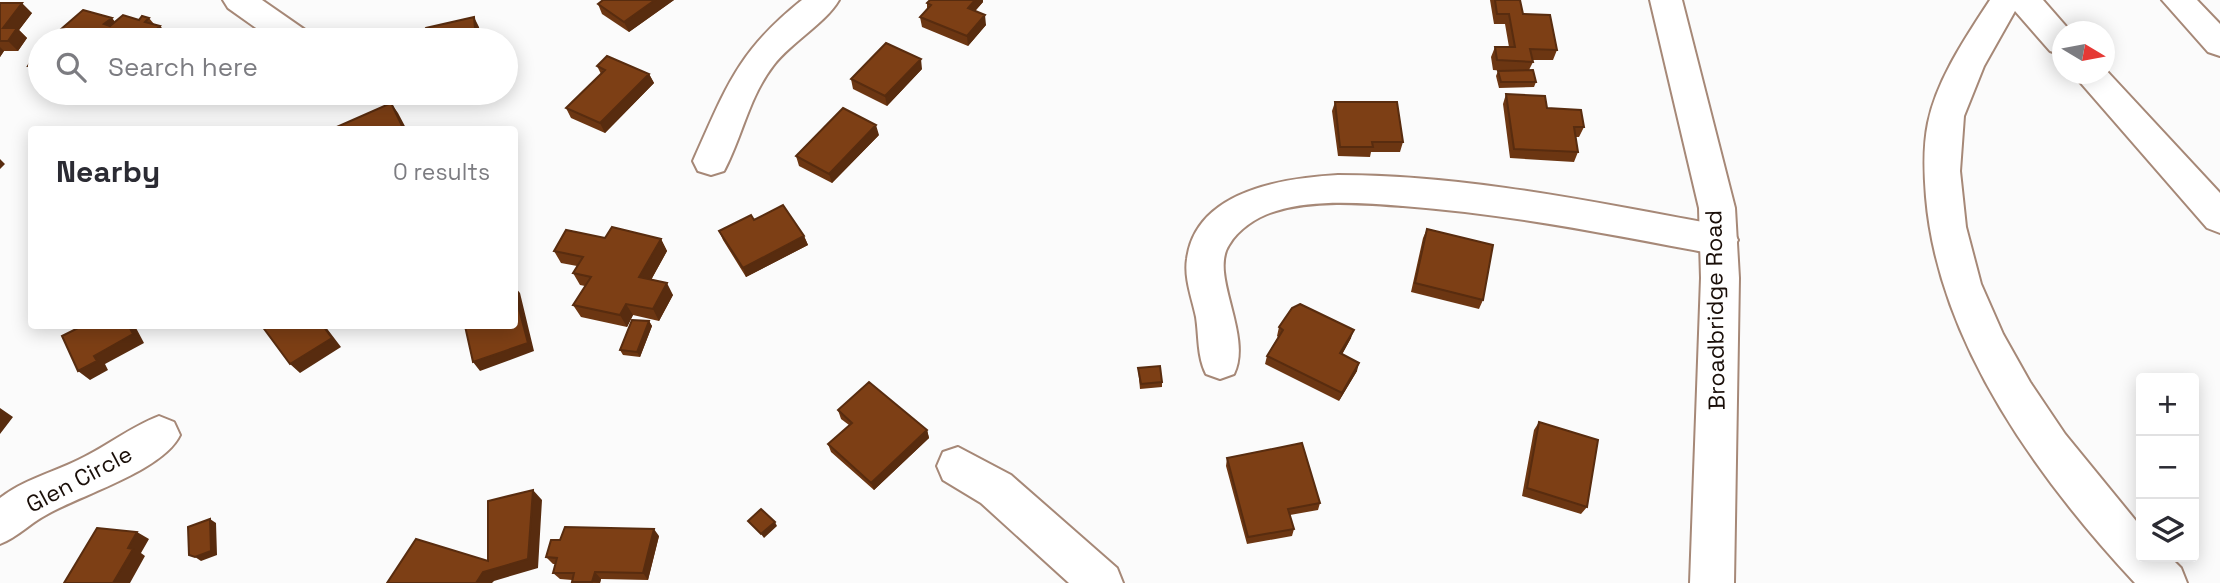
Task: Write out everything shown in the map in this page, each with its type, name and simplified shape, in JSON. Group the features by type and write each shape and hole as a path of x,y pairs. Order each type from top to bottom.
{"main road":[{"path":"239,0 279,28"},
{"path":"711,161 745,84 760,59 785,32 824,0"},
{"name":"Broadbridge Road","path":"1666,0 1717,208 1719,240 1712,583"},
{"path":"2006,0 1980,43 1948,109 1942,145 1942,196 1953,255 1975,320 2006,380 2052,450 2128,546 2165,583"},
{"path":"2024,0 2052,31"},
{"path":"2178,0 2220,44"},
{"path":"2099,84 2220,218"},
{"path":"1220,362 1214,309 1207,289 1205,261 1209,245 1217,231 1231,217 1280,195 1309,191 1387,190 1517,202 1719,240"},
{"name":"Glen Circle","path":"0,524 30,501 95,473 159,435"},
{"path":"958,466 996,489 1101,583"}],"building":[{"path":"603,0 655,0 624,22 598,4"},
{"path":"930,0 975,0 968,8 985,15 967,36 920,17 931,5 927,3"},
{"path":"1495,0 1520,0 1523,14 1550,15 1557,50 1530,49 1533,62 1497,60 1495,47 1515,47 1509,14 1497,14"},
{"path":"0,3 22,3 3,28 17,28 8,41 0,41"},
{"path":"83,10 112,18 104,24 110,26 123,15 139,20 142,16 149,18 145,22 160,26 158,28 62,28"},
{"path":"474,17 475,28 426,28"},
{"path":"886,43 921,59 885,96 851,79"},
{"path":"607,56 649,74 600,123 566,108 605,70 597,66"},
{"path":"1533,70 1536,82 1501,82 1498,71"},
{"path":"1506,94 1545,96 1547,108 1581,110 1584,127 1574,127 1578,152 1514,149"},
{"path":"1335,102 1397,102 1403,142 1372,142 1373,147 1340,147"},
{"path":"392,105 402,126 339,126"},
{"path":"843,108 876,125 829,174 796,156"},
{"path":"783,205 804,236 743,268 719,231 751,215 754,220"},
{"path":"612,227 661,239 639,277 667,283 653,309 626,304 620,315 573,305 591,277 573,273 583,257 554,251 566,230 605,238"},
{"path":"1427,229 1493,245 1483,300 1415,283"},
{"path":"1300,304 1354,330 1340,353 1359,363 1342,393 1267,356 1283,330 1279,327 1292,308"},
{"path":"518,305 528,343 473,362 466,329 518,329"},
{"path":"632,320 649,321 637,352 620,350"},
{"path":"76,329 130,329 133,334 94,356 97,361 78,371 62,336"},
{"path":"264,329 325,329 332,338 290,364"},
{"path":"1160,366 1162,382 1141,384 1138,368"},
{"path":"869,382 927,430 871,483 828,444 852,423 838,410"},
{"path":"1539,422 1598,440 1587,507 1527,488"},
{"path":"1302,443 1320,503 1288,509 1294,529 1248,537 1227,458"},
{"path":"533,490 528,559 483,572 476,583 387,583 416,539 488,561 488,501"},
{"path":"761,509 775,522 761,534 748,521"},
{"path":"210,519 211,551 195,557 189,555 188,527"},
{"path":"565,527 654,529 643,573 595,572 592,582 572,582 574,573 553,573 557,558 546,557 551,540 560,540"},
{"path":"97,528 137,532 128,548 133,549 113,583 64,583"}]}
